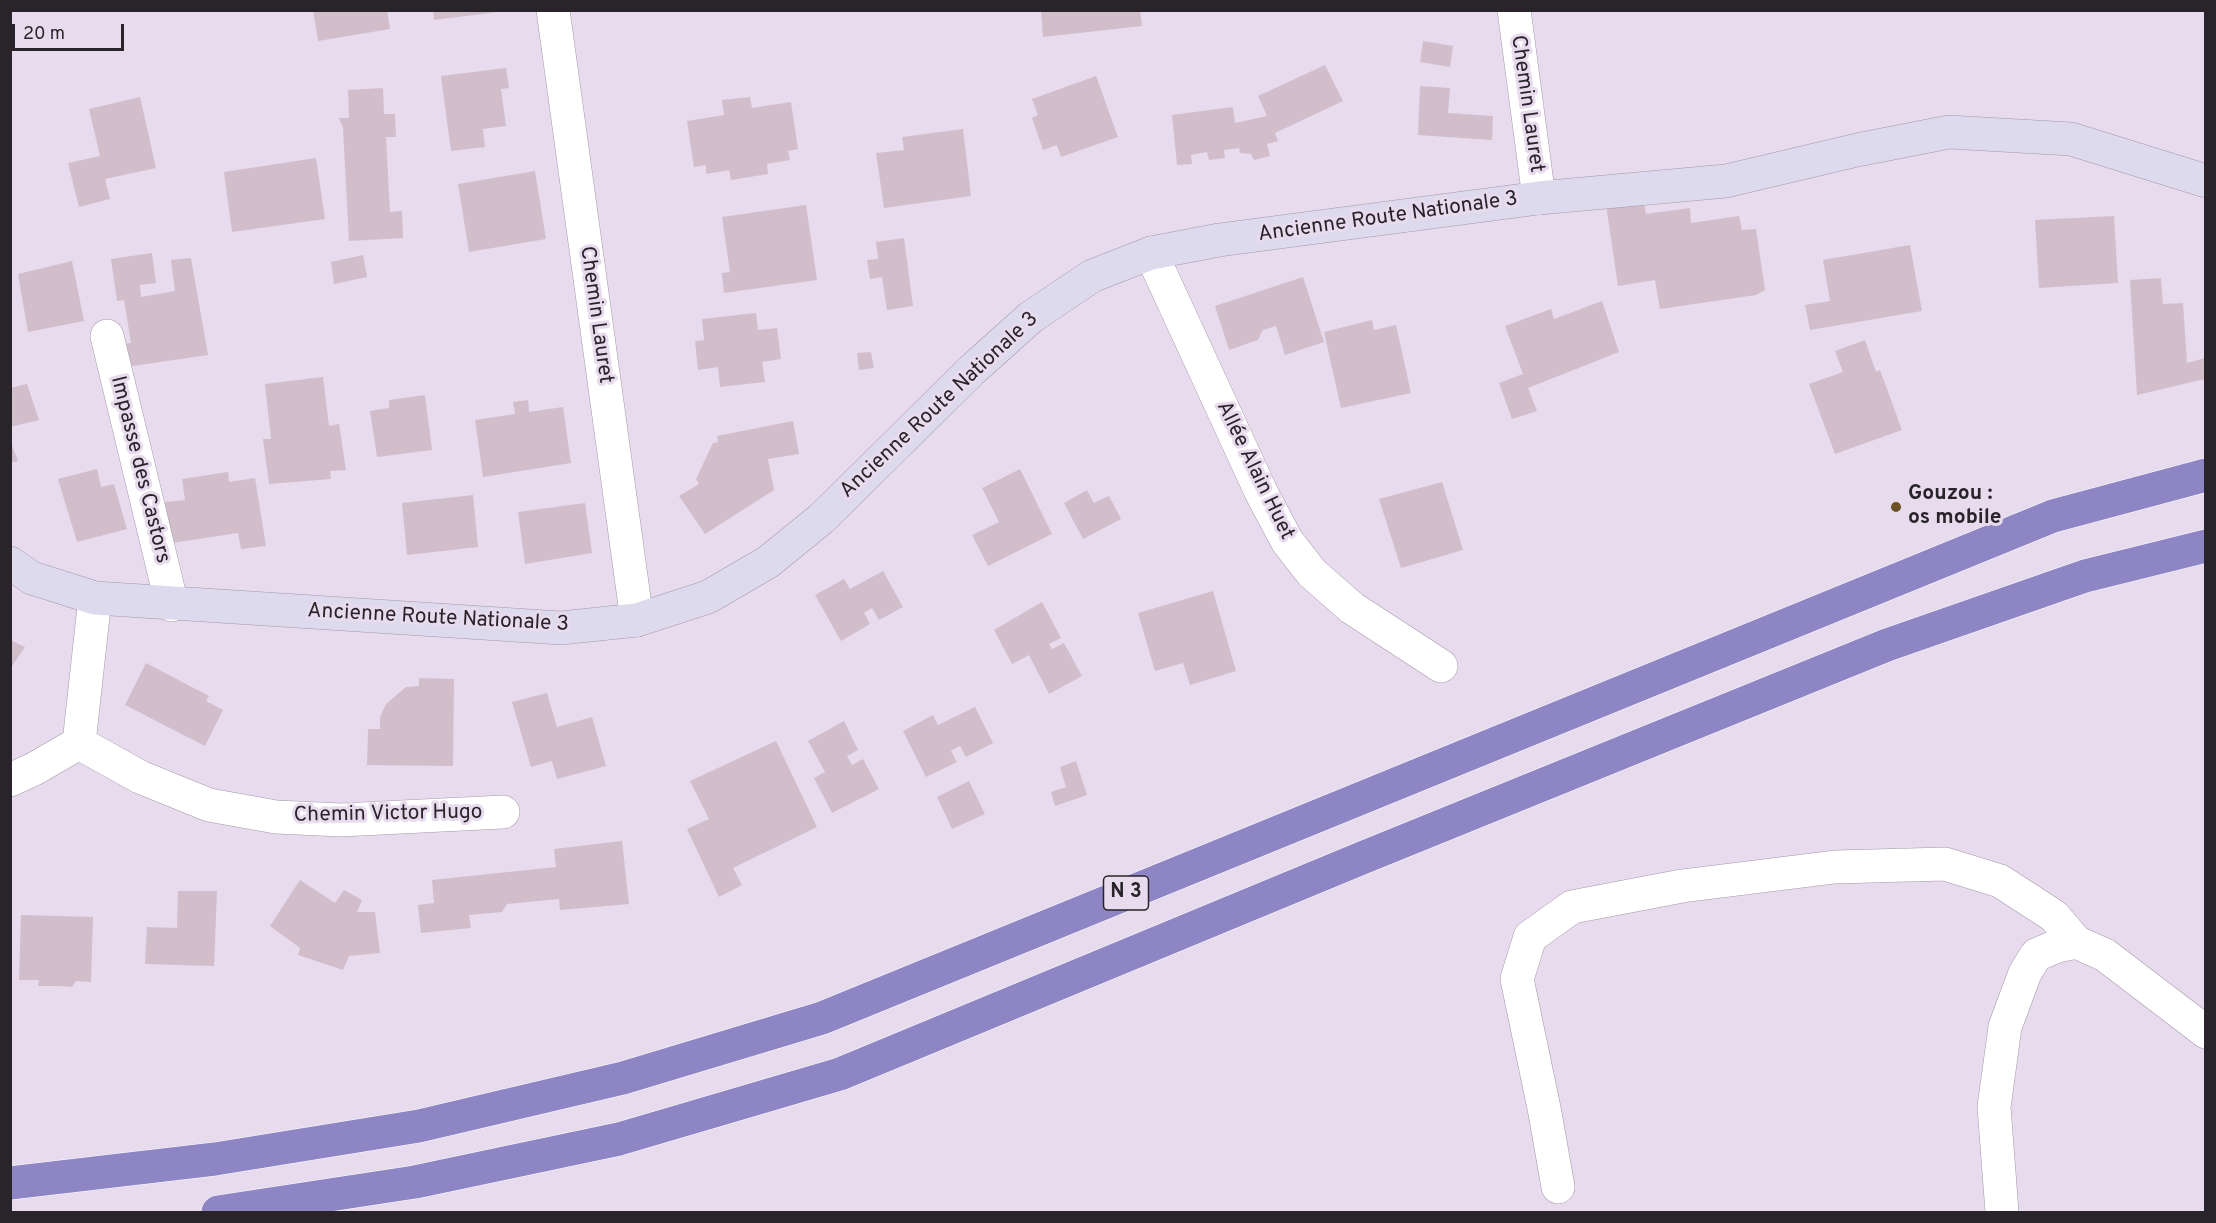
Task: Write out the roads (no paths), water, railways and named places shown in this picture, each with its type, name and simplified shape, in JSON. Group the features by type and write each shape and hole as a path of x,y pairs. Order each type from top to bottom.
{"highway":[{"name":"N 3","path":"10,1183 215,1159 419,1126 624,1078 822,1018 2053,516 2205,475"},
{"path":"218,1212 416,1182 619,1140 840,1074 1362,858 1887,645 2085,576 2205,546"}],"main road":[{"name":"Ancienne Route Nationale 3","path":"10,563 32,578 96,598 561,628 638,620 708,597 768,562 821,519 972,370 1031,317 1092,276 1151,253 1219,240 1539,198 1726,181 1857,150 1949,132 2071,139 2205,182"}],"street":[{"name":"Chemin Lauret","path":"553,10 638,620"},
{"name":"Chemin Lauret","path":"1514,10 1539,198"},
{"name":"Allée Alain Huet","path":"1151,253 1261,492 1287,541 1312,573 1352,608 1440,666"},
{"name":"Impasse des Castors","path":"106,336 172,604"},
{"path":"10,780 34,770 79,743 96,598"},
{"name":"Chemin Victor Hugo","path":"79,743 140,777 209,805 276,817 341,820 503,812"},
{"path":"1558,1187 1517,979 1530,937 1572,907 1682,886 1835,867 1945,864 2000,881 2054,916 2076,942 2105,955 2205,1032"},
{"path":"2002,1212 1994,1107 2005,1027 2025,973 2036,955 2057,946 2076,942"}],"place":[{"name":"Gouzou : os mobile","path":"1896,507"}]}
